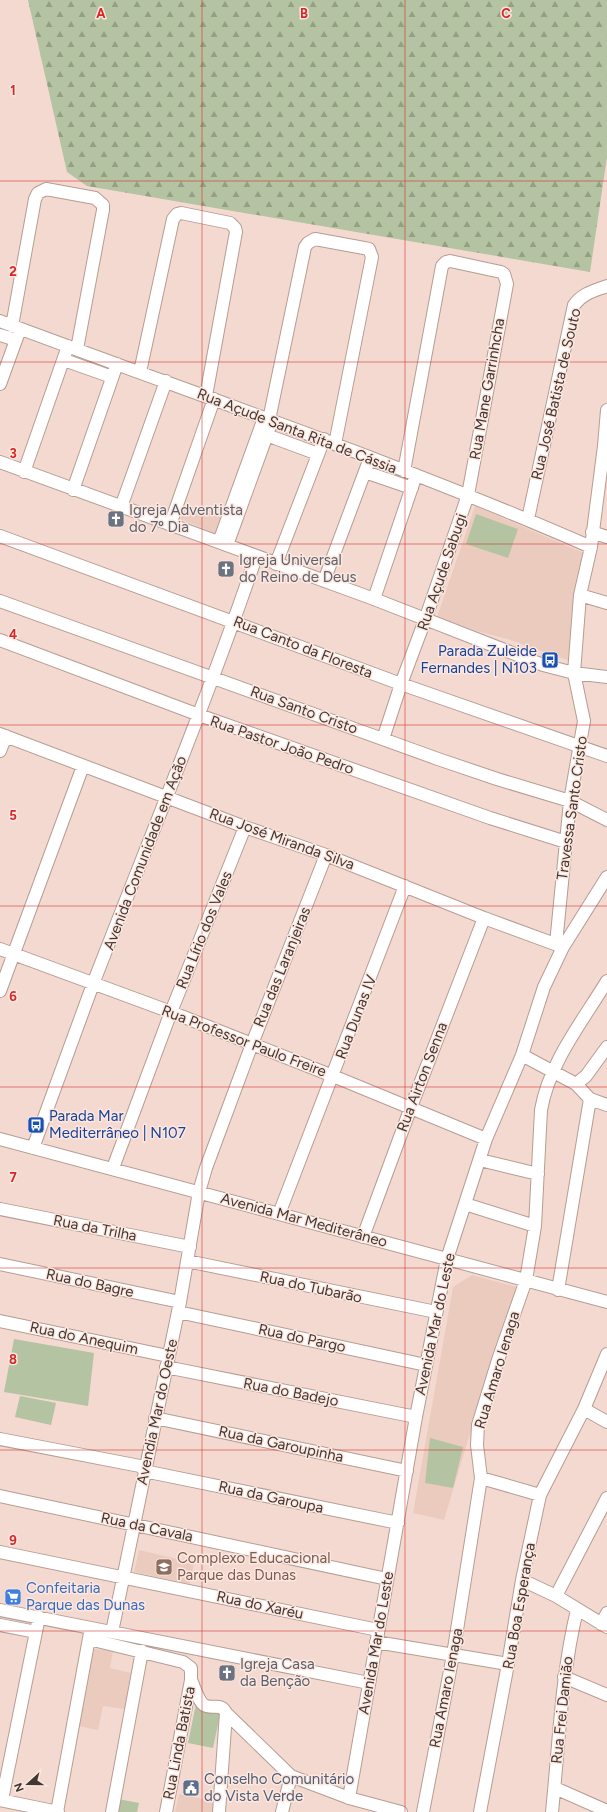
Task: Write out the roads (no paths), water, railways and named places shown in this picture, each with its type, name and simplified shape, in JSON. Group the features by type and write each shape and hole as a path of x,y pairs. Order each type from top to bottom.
{"street":[{"path":"0,384 16,332 35,199 38,193 46,189 95,198 103,205 103,210 73,347 64,360 24,472"},
{"path":"140,372 175,216 181,214 230,224 235,228 236,232 210,398 170,525"},
{"path":"223,544 269,418 306,247 308,243 315,239 369,249 372,257 335,444"},
{"name":"Rua Mane Garrinhcha","path":"404,471 442,266 446,262 450,261 501,272 507,279 507,284 468,495"},
{"name":"Rua José Batista de Souto","path":"528,519 574,305 579,298 607,286"},
{"name":"Rua Açude Santa Rita de Cássia","path":"0,321 16,332 73,347 324,439 528,519 591,547"},
{"path":"0,335 16,332"},
{"path":"64,360 112,377"},
{"path":"73,490 112,377 118,364"},
{"path":"121,507 166,381"},
{"name":"Travessa Santo Cristo","path":"559,945 570,801 584,721 574,673 580,595 591,547 607,410"},
{"path":"263,434 318,454"},
{"path":"276,564 324,439"},
{"path":"324,581 370,458"},
{"path":"0,462 374,599 543,665 574,673 607,677"},
{"path":"365,472 412,488"},
{"path":"374,599 416,475"},
{"name":"Rua Açude Sabugi","path":"383,739 468,495"},
{"path":"592,532 607,537"},
{"name":"Rua Canto da Floresta","path":"0,536 234,621 401,684 607,756"},
{"name":"Avenida Comunidade em Ação","path":"33,1148 94,984 168,796 234,621 256,557"},
{"path":"580,595 607,603"},
{"name":"Rua Santo Cristo","path":"0,601 383,739 497,779 570,801 607,820"},
{"name":"Rua Pastor João Pedro","path":"0,640 198,715 490,818 566,842"},
{"path":"0,751 3,735"},
{"name":"Rua José Miranda Silva","path":"3,735 83,766 168,796 244,827 326,855 484,918 559,945"},
{"path":"0,991 83,766"},
{"name":"Rua Lírio dos Vales","path":"113,1168 171,1012 244,827"},
{"name":"Rua das Laranjeiras","path":"199,1192 208,1162 252,1044 326,855"},
{"name":"Avenida Mar do Leste","path":"349,1798 416,1417 446,1259 486,1139 522,1055 559,945 607,877"},
{"name":"Rua Dunas IV","path":"279,1214 405,886"},
{"name":"Rua Airton Senna","path":"363,1237 410,1107 484,918"},
{"name":"Rua Professor Paulo Freire","path":"0,949 171,1012 410,1107 486,1139"},
{"name":"Rua Amaro Ienaga","path":"422,1812 453,1655 481,1478 477,1445 478,1425 498,1360 526,1280 535,1226 543,1096 552,1070 607,981"},
{"path":"576,1084 591,1070 607,1047"},
{"path":"522,1055 576,1084 590,1099 607,1105"},
{"path":"558,1290 590,1099"},
{"name":"Avenida Mar Mediterâneo","path":"0,1139 113,1168 558,1290 607,1302"},
{"path":"480,1160 538,1174"},
{"name":"Avendia Mar do Oeste","path":"112,1632 179,1307 199,1192"},
{"path":"465,1204 535,1226"},
{"name":"Rua da Trilha","path":"0,1209 190,1247"},
{"name":"Rua do Tubarão","path":"187,1261 436,1312"},
{"name":"Rua do Bagre","path":"0,1264 179,1307"},
{"name":"Rua do Pargo","path":"179,1307 426,1364"},
{"name":"Rua do Anequim","path":"0,1321 167,1361"},
{"name":"Rua Boa Esperança","path":"480,1812 522,1580 540,1495 584,1409 607,1354"},
{"name":"Rua do Badejo","path":"167,1361 416,1417"},
{"path":"584,1409 607,1422"},
{"name":"Rua da Garoupinha","path":"155,1418 407,1471"},
{"name":"Rua da Garoupa","path":"0,1439 398,1523"},
{"path":"481,1478 540,1495"},
{"name":"Rua da Cavala","path":"0,1496 387,1580"},
{"path":"556,1596 607,1498"},
{"name":"Rua do Xaréu","path":"0,1552 124,1577 453,1655 508,1664"},
{"path":"522,1580 556,1596 604,1625 607,1613"},
{"path":"0,1610 39,1617 142,1651 183,1662 191,1668 192,1677 202,1703 209,1707 220,1707 224,1709 226,1713 291,1776 349,1798 401,1812"},
{"name":"Rua Frei Damião","path":"552,1812 564,1677 577,1610"},
{"path":"39,1617 1,1800 57,1812 90,1633"},
{"path":"0,1625 36,1632"},
{"path":"90,1633 112,1632 369,1683"},
{"path":"112,1812 142,1651"},
{"name":"Rua Linda Batista","path":"166,1812 192,1677"},
{"path":"564,1677 607,1695"},
{"path":"219,1812 226,1713"},
{"path":"282,1812 291,1776"},
{"path":"555,1788 595,1809 607,1811"}],"place":[{"name":"Igreja Adventista do 7º Dia","path":"116,519"},
{"name":"Igreja Universal do Reino de Deus","path":"226,569"},
{"name":"Parada Zuleide Fernandes | N103","path":"550,660"},
{"name":"Parada Mar Mediterrâneo | N107","path":"36,1125"},
{"name":"Complexo Educacional Parque das Dunas","path":"164,1567"},
{"name":"Confeitaria Parque das Dunas","path":"13,1597"},
{"name":"Igreja Casa da Benção","path":"227,1673"},
{"name":"Conselho Comunitário do Vista Verde","path":"191,1788"}]}
